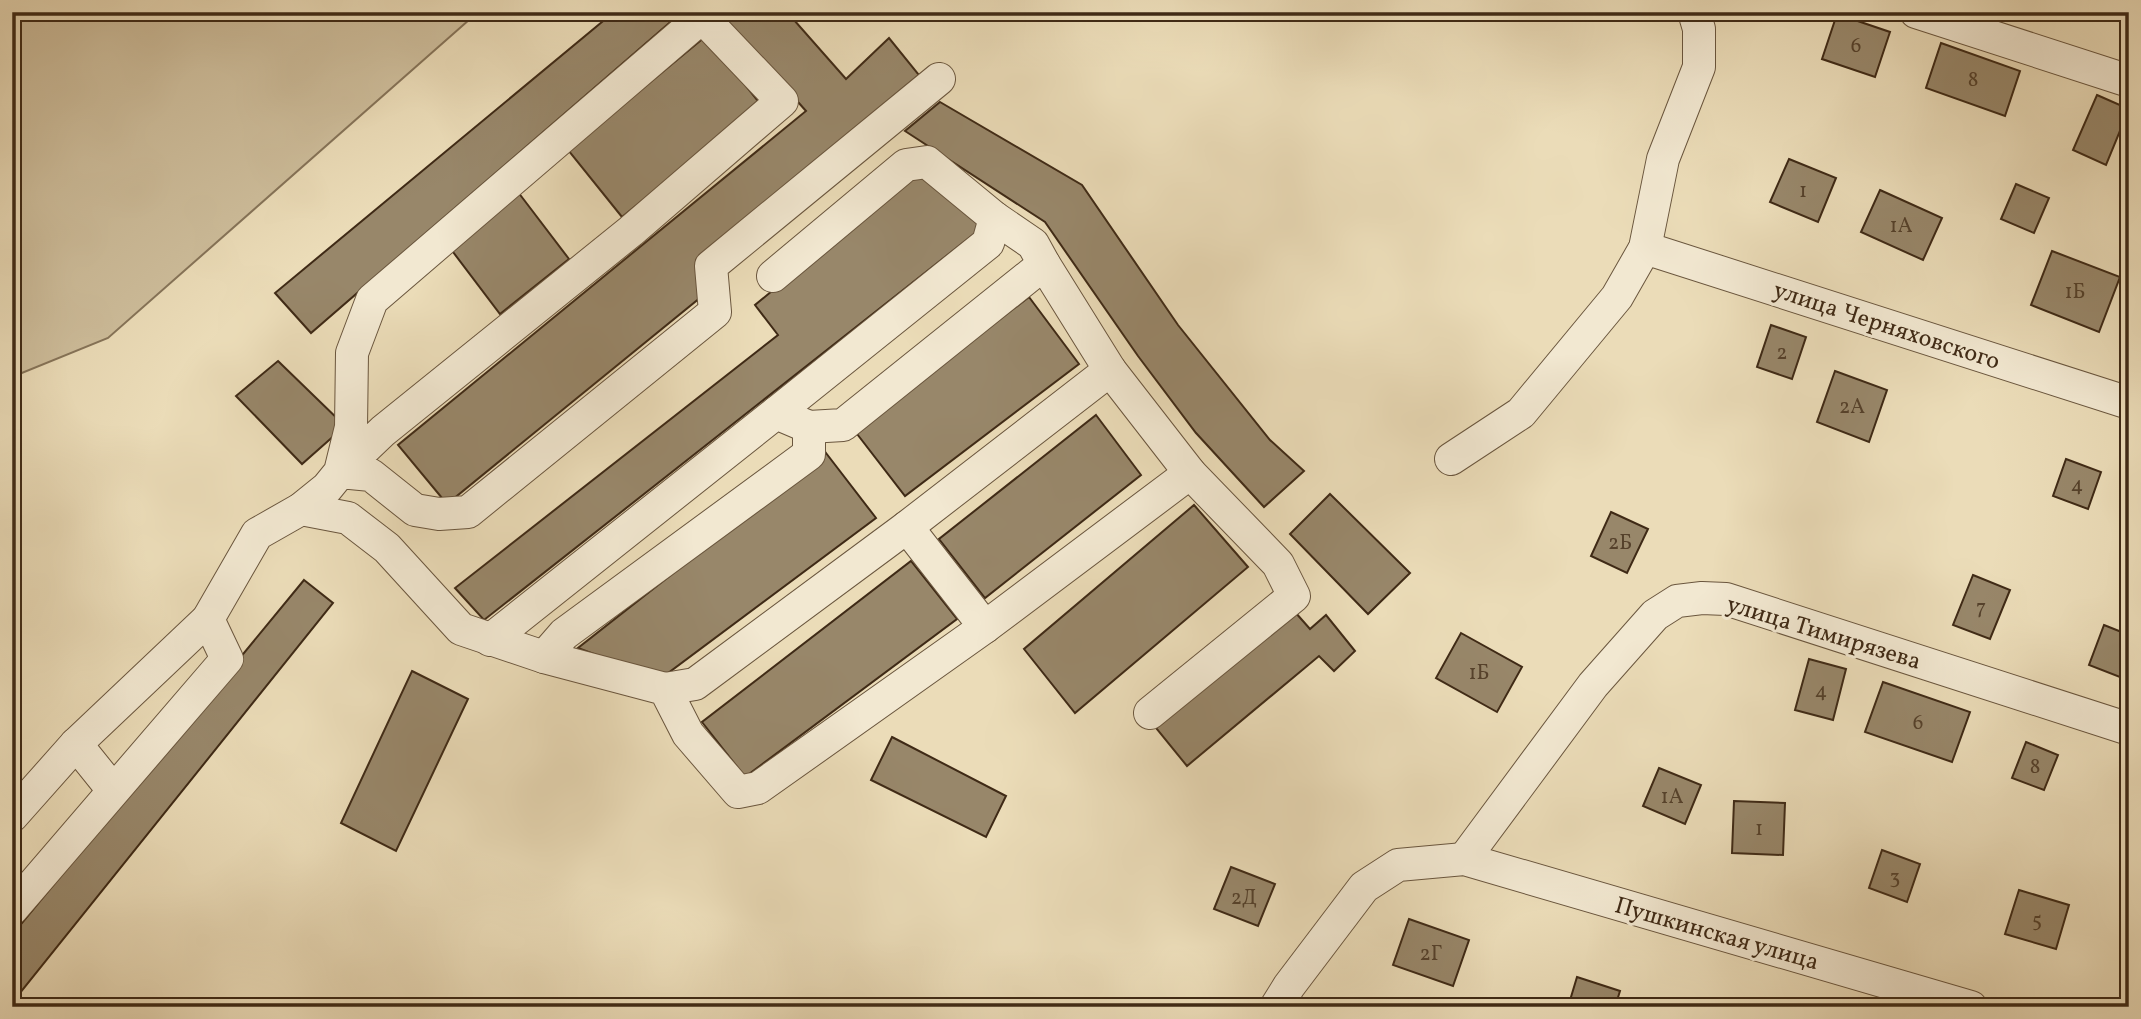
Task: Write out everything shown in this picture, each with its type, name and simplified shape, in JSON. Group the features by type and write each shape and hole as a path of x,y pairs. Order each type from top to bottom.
{"street":[{"path":"1451,459 1521,413 1617,297 1645,248 1663,159 1699,67 1699,29 1694,12"},
{"path":"1916,12 2129,81"},
{"path":"12,816 76,744 208,619 257,534 302,509 327,488 383,431 631,231 782,101 702,17 372,300 352,353 351,427 340,472"},
{"path":"340,472 371,475 415,510 439,514 468,512 715,312 711,266 939,79"},
{"path":"773,276 906,165 927,162 995,218 1033,244 1110,370 1190,473 1278,564 1294,596 1150,713"},
{"path":"490,640 988,243 995,218"},
{"name":"улица Черняховского","path":"1645,248 2129,403"},
{"path":"776,413 809,427 843,425 1044,264"},
{"path":"302,509 348,518 387,548 461,629 544,657 665,689 695,684 907,527 1110,370"},
{"path":"544,657 564,634 808,454 809,427"},
{"path":"665,689 688,734 723,777 738,792 758,788 985,626 1190,473"},
{"path":"907,527 985,626"},
{"name":"улица Тимирязева","path":"1464,859 1592,685 1655,615 1676,601 1726,599 2129,729"},
{"path":"12,909 227,659 208,619"},
{"path":"76,744 113,790"},
{"path":"1276,1007 1364,887 1398,864 1464,859"},
{"name":"Пушкинская улица","path":"1464,859 1971,1007"}],"shaded area":[{"path":"12,12 478,12 108,338 12,377"}],"building":[{"path":"614,12 682,12 311,333 275,293"},
{"path":"718,12 787,12 846,79 889,38 919,75 696,260 701,297 447,504 398,445 806,111"},
{"path":"1837,14 1890,32 1875,77 1822,59"},
{"path":"706,36 761,105 622,217 568,150"},
{"path":"1941,43 2020,71 2005,116 1926,88"},
{"path":"2097,95 2129,109 2106,165 2073,150"},
{"path":"940,102 1082,185 1178,325 1270,440 1304,471 1264,507 1196,433 1138,356 1045,222 905,131"},
{"path":"1789,159 1836,178 1818,222 1770,202"},
{"path":"915,173 987,224 484,620 455,588 778,335 755,305"},
{"path":"2016,184 2049,198 2034,233 2001,219"},
{"path":"1880,190 1942,218 1923,260 1861,232"},
{"path":"518,192 569,259 500,314 450,248"},
{"path":"2052,251 2120,277 2099,332 2031,305"},
{"path":"1029,297 1079,364 905,496 854,430"},
{"path":"1771,325 1806,337 1792,379 1757,367"},
{"path":"278,361 345,426 302,464 236,396"},
{"path":"1835,371 1887,390 1869,442 1817,422"},
{"path":"1096,415 1141,475 985,598 939,539"},
{"path":"826,453 876,518 660,679 578,648"},
{"path":"2066,459 2101,472 2088,509 2053,496"},
{"path":"1330,494 1410,573 1368,614 1290,534"},
{"path":"1194,505 1248,567 1075,713 1024,649"},
{"path":"1611,512 1648,529 1627,573 1591,556"},
{"path":"911,561 957,619 745,777 702,722"},
{"path":"1973,575 2010,590 1990,639 1953,625"},
{"path":"304,580 333,603 12,1003 12,935"},
{"path":"1295,612 1310,629 1326,615 1355,651 1334,671 1319,656 1187,766 1156,728"},
{"path":"2104,625 2129,635 2129,670 2125,679 2089,665"},
{"path":"1461,633 1522,667 1497,712 1436,678"},
{"path":"1809,659 1846,669 1833,720 1795,710"},
{"path":"412,671 468,699 396,851 341,823"},
{"path":"1883,682 1970,712 1952,762 1865,732"},
{"path":"892,737 1006,796 986,837 871,780"},
{"path":"2026,742 2058,755 2044,790 2012,778"},
{"path":"1659,768 1701,785 1685,824 1643,806"},
{"path":"1734,801 1785,803 1783,855 1732,853"},
{"path":"1882,850 1920,864 1907,902 1869,888"},
{"path":"1231,867 1275,884 1258,926 1214,909"},
{"path":"2019,890 2069,905 2056,949 2005,934"},
{"path":"1409,919 1469,940 1453,986 1393,965"},
{"path":"1577,977 1620,991 1615,1007 1568,1007"},
{"path":"1674,1003 1699,1007 1674,1007"}]}
